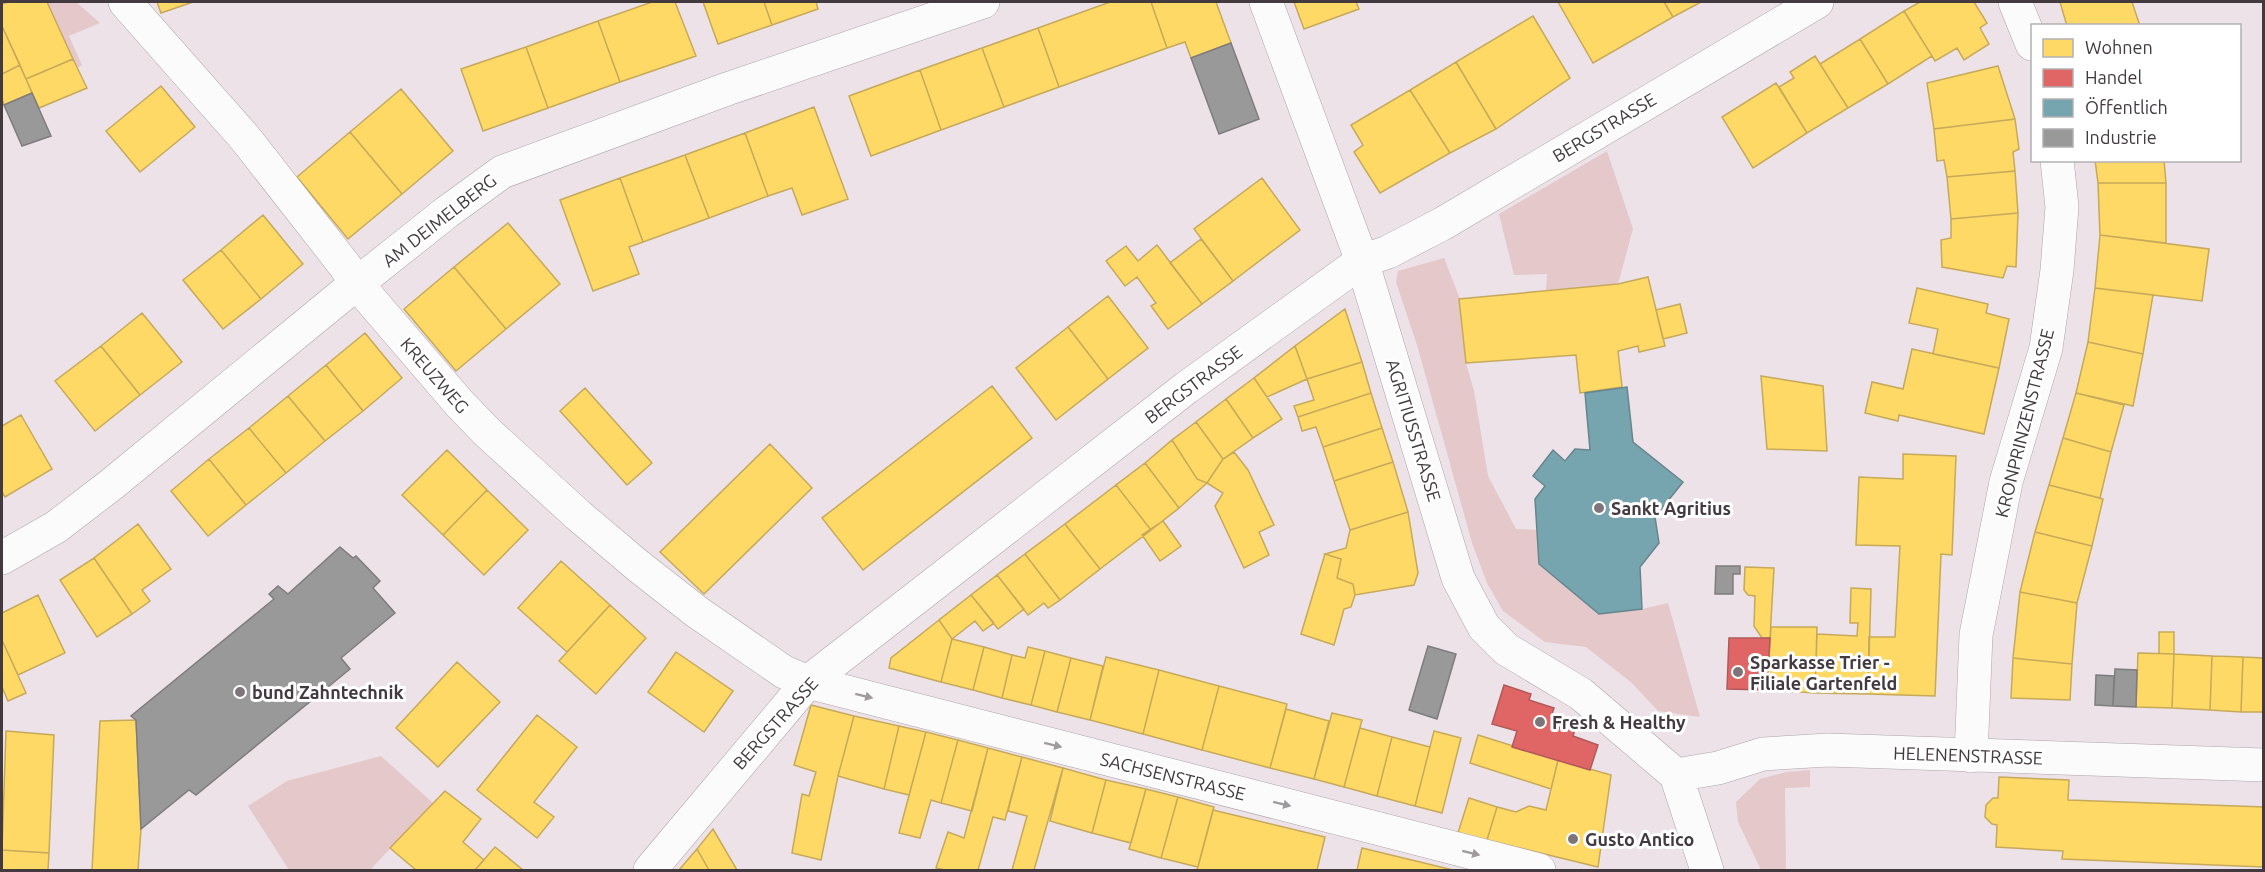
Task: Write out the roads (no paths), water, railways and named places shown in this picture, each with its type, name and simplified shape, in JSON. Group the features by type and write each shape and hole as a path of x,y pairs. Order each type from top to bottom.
{"street":[{"name":"KREUZWEG","path":"125,2 245,138 357,284 459,403 487,432 636,566 697,612 784,672 808,682"},
{"name":"AM DEIMELBERG","path":"2,558 56,527 112,484 447,212 502,172 727,89 983,2"},
{"name":"AGRITIUSSTRASSE","path":"1266,2 1362,261 1458,578 1484,627 1506,649 1581,694 1676,775"},
{"name":"BERGSTRASSE","path":"650,870 808,682 1186,387 1362,261 1388,252 1442,224 1817,2"},
{"path":"2015,2 2031,42"},
{"name":"KRONPRINZENSTRASSE","path":"1971,756 1976,635 2006,482 2046,348 2057,270 2062,207 2057,162"},
{"name":"SACHSENSTRASSE","path":"808,682 1539,870"},
{"name":"HELENENSTRASSE","path":"1676,775 1718,768 1763,754 1828,750 2264,765"},
{"path":"1676,775 1707,870"}],"place":[{"name":"Sankt Agritius","path":"1599,508"},
{"name":"Sparkasse Trier - Filiale Gartenfeld","path":"1738,672"},
{"name":"bund Zahntechnik","path":"240,692"},
{"name":"Fresh & Healthy","path":"1540,722"},
{"name":"Gusto Antico","path":"1573,839"}]}
